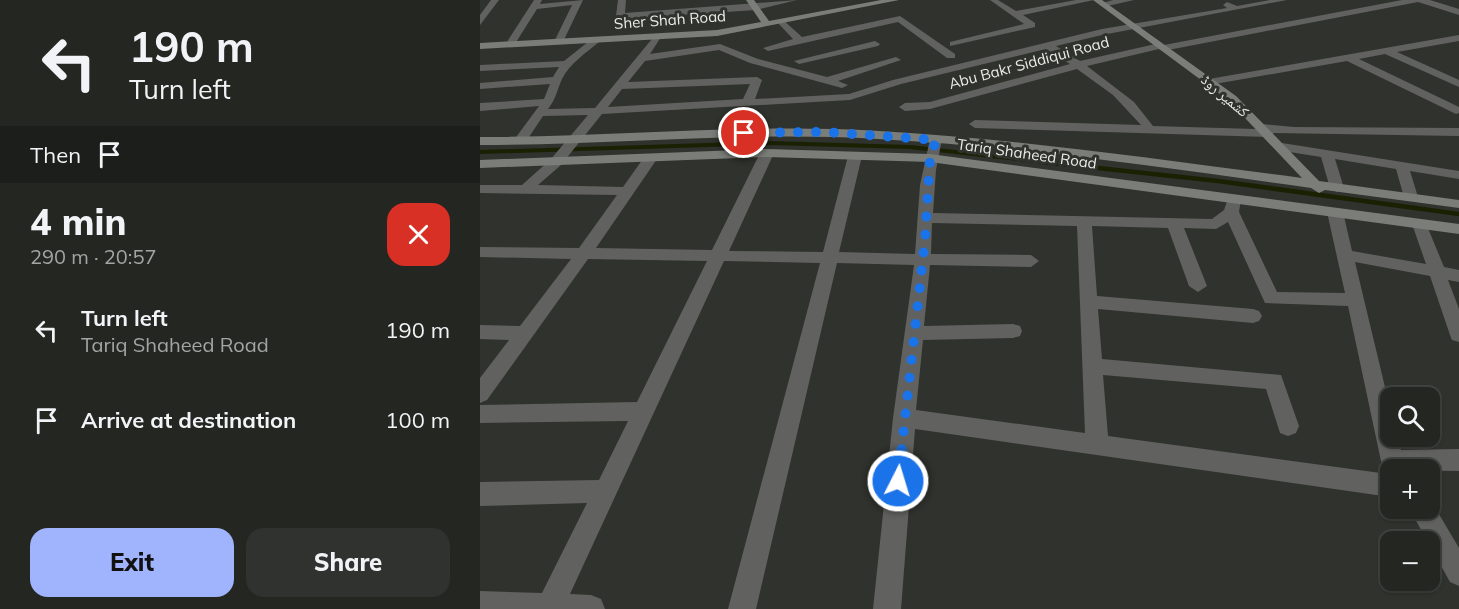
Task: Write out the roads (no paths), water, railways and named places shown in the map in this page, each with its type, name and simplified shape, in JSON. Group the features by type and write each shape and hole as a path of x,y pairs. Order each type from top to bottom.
{"main road":[{"name":"Sher Shah Road","path":"480,46 717,33 895,0"},
{"name":"کشمیر روڈ","path":"1100,2 1232,98 1282,147 1318,188 1335,212"},
{"path":"754,4 767,25"},
{"name":"Tariq Shaheed Road","path":"480,141 520,140 571,143 777,132 825,132 933,148 1232,205 1335,212 1459,229"},
{"name":"Tariq Shaheed Road","path":"480,164 767,153 855,156 933,148 1120,158 1318,188 1337,188 1459,204"}],"street":[{"path":"480,22 483,12 495,0"},
{"path":"614,39 622,0"},
{"path":"620,16 793,0"},
{"path":"953,44 1032,25 996,0"},
{"path":"1015,14 1090,0"},
{"path":"1100,2 1130,0"},
{"path":"1217,0 1236,9"},
{"path":"540,113 850,97 917,77 1102,32 1293,0"},
{"name":"Abu Bakr Siddiqui Road","path":"905,107 930,105 1077,65 1162,47 1415,0"},
{"path":"1421,0 1459,12"},
{"path":"510,45 536,3 579,1 559,42"},
{"path":"768,48 900,19 951,56"},
{"path":"782,22 800,40"},
{"path":"526,189 557,160 642,58 656,37"},
{"path":"1209,82 1459,38"},
{"path":"520,140 548,102 556,80 567,64 596,40"},
{"path":"799,61 871,41 917,77"},
{"path":"1047,45 1117,93 1142,116 1150,130"},
{"path":"642,58 720,47 762,64 842,85"},
{"path":"1389,52 1459,84"},
{"path":"1351,58 1456,110"},
{"path":"828,81 846,73 896,60"},
{"path":"480,68 567,64"},
{"path":"480,86 556,80"},
{"path":"619,86 757,80 747,103"},
{"path":"480,107 548,102"},
{"path":"975,124 1150,130 1459,132"},
{"path":"1282,147 1459,175"},
{"path":"887,609 904,418 933,148"},
{"path":"549,608 767,153"},
{"path":"1327,154 1337,188"},
{"path":"742,609 855,156"},
{"path":"480,393 585,253 650,159"},
{"path":"1402,166 1411,197"},
{"path":"480,189 629,191"},
{"path":"927,218 1216,224 1232,205 1271,298 1355,300"},
{"path":"1335,212 1394,459"},
{"path":"1084,221 1097,445"},
{"path":"1174,223 1198,286"},
{"path":"1420,224 1459,335"},
{"path":"480,252 719,254 1032,261"},
{"path":"1345,255 1459,276"},
{"path":"1088,302 1252,316"},
{"path":"914,333 1013,331"},
{"path":"480,332 525,333"},
{"path":"1092,366 1274,381 1288,426"},
{"path":"480,414 643,411"},
{"path":"904,418 1380,485"},
{"path":"1440,461 1459,460"},
{"path":"480,494 605,491"},
{"path":"1427,519 1459,573"},
{"path":"480,605 591,609"}],"waterway":[{"path":"480,152 770,143 910,147 1055,163"},
{"path":"1042,162 1218,181 1459,214"}]}
